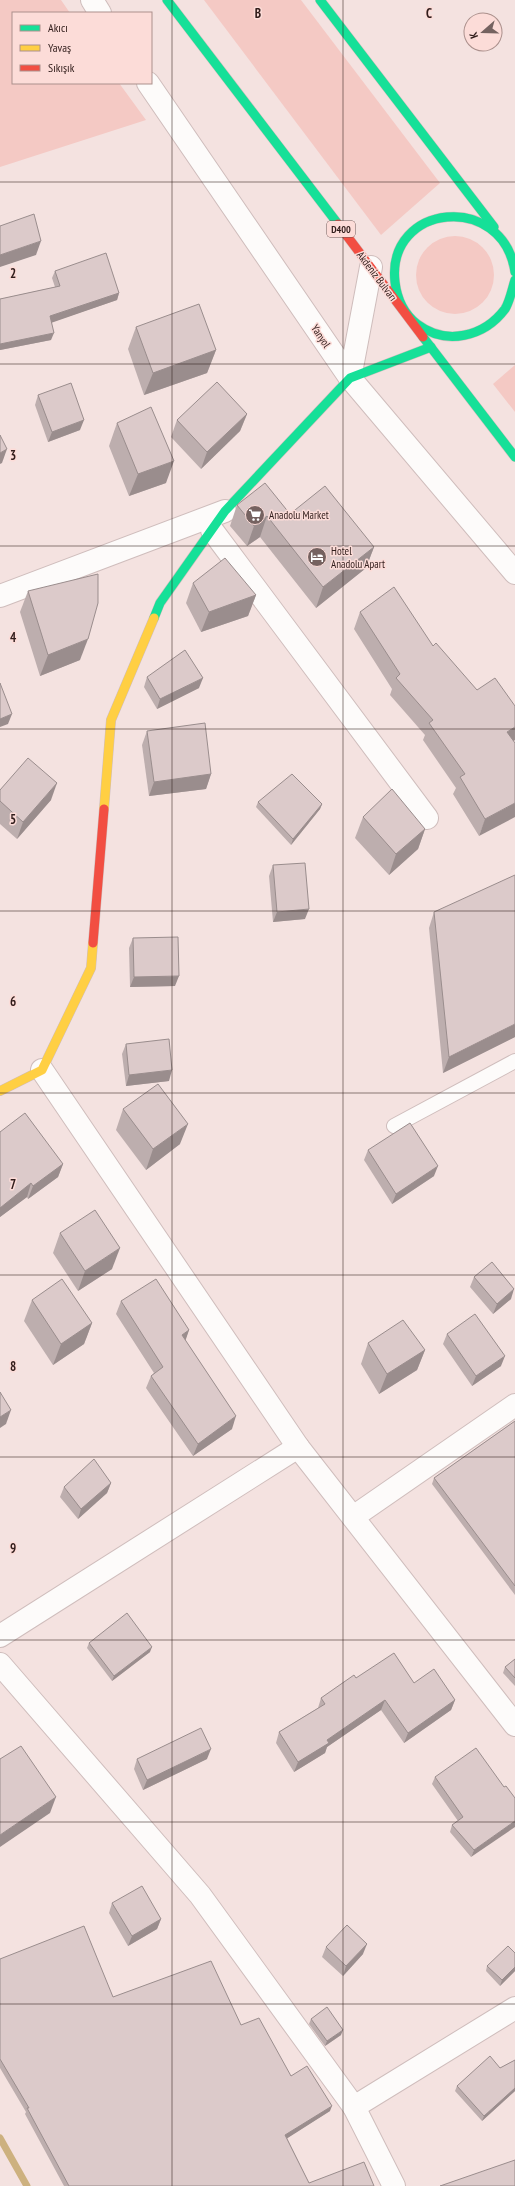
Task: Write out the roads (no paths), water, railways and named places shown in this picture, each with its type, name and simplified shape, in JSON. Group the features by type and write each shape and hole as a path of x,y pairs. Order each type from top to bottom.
{"main road":[{"name":"Akdeniz Bulvarı","path":"167,0 515,457"},
{"path":"320,0 515,255"},
{"path":"515,272 512,255 501,237 486,224 469,217 450,215 431,220 414,230 400,251 395,262 393,282 398,300 408,317 425,330 445,337 466,337 486,330 502,316 512,297 515,280"},
{"path":"0,1091 42,1070 91,968 111,720 160,603 225,511 350,378 431,347"}],"street":[{"path":"92,0 99,12"},
{"name":"Yanyol","path":"149,84 350,378 515,573"},
{"path":"350,378 371,267"},
{"path":"0,596 225,511"},
{"path":"212,530 427,818"},
{"path":"42,1070 298,1448 515,1725"},
{"path":"353,1517 515,1405"},
{"path":"0,1636 298,1448"},
{"path":"0,1664 200,1895 354,2107 394,2186"},
{"path":"354,2107 515,2008"}],"lane":[{"path":"394,1126 515,1062"}],"waterway":[{"path":"0,2138 27,2186"}],"place":[{"name":"Anadolu Market","path":"255,515"},
{"name":"Hotel Anadolu Apart","path":"317,557"}]}
